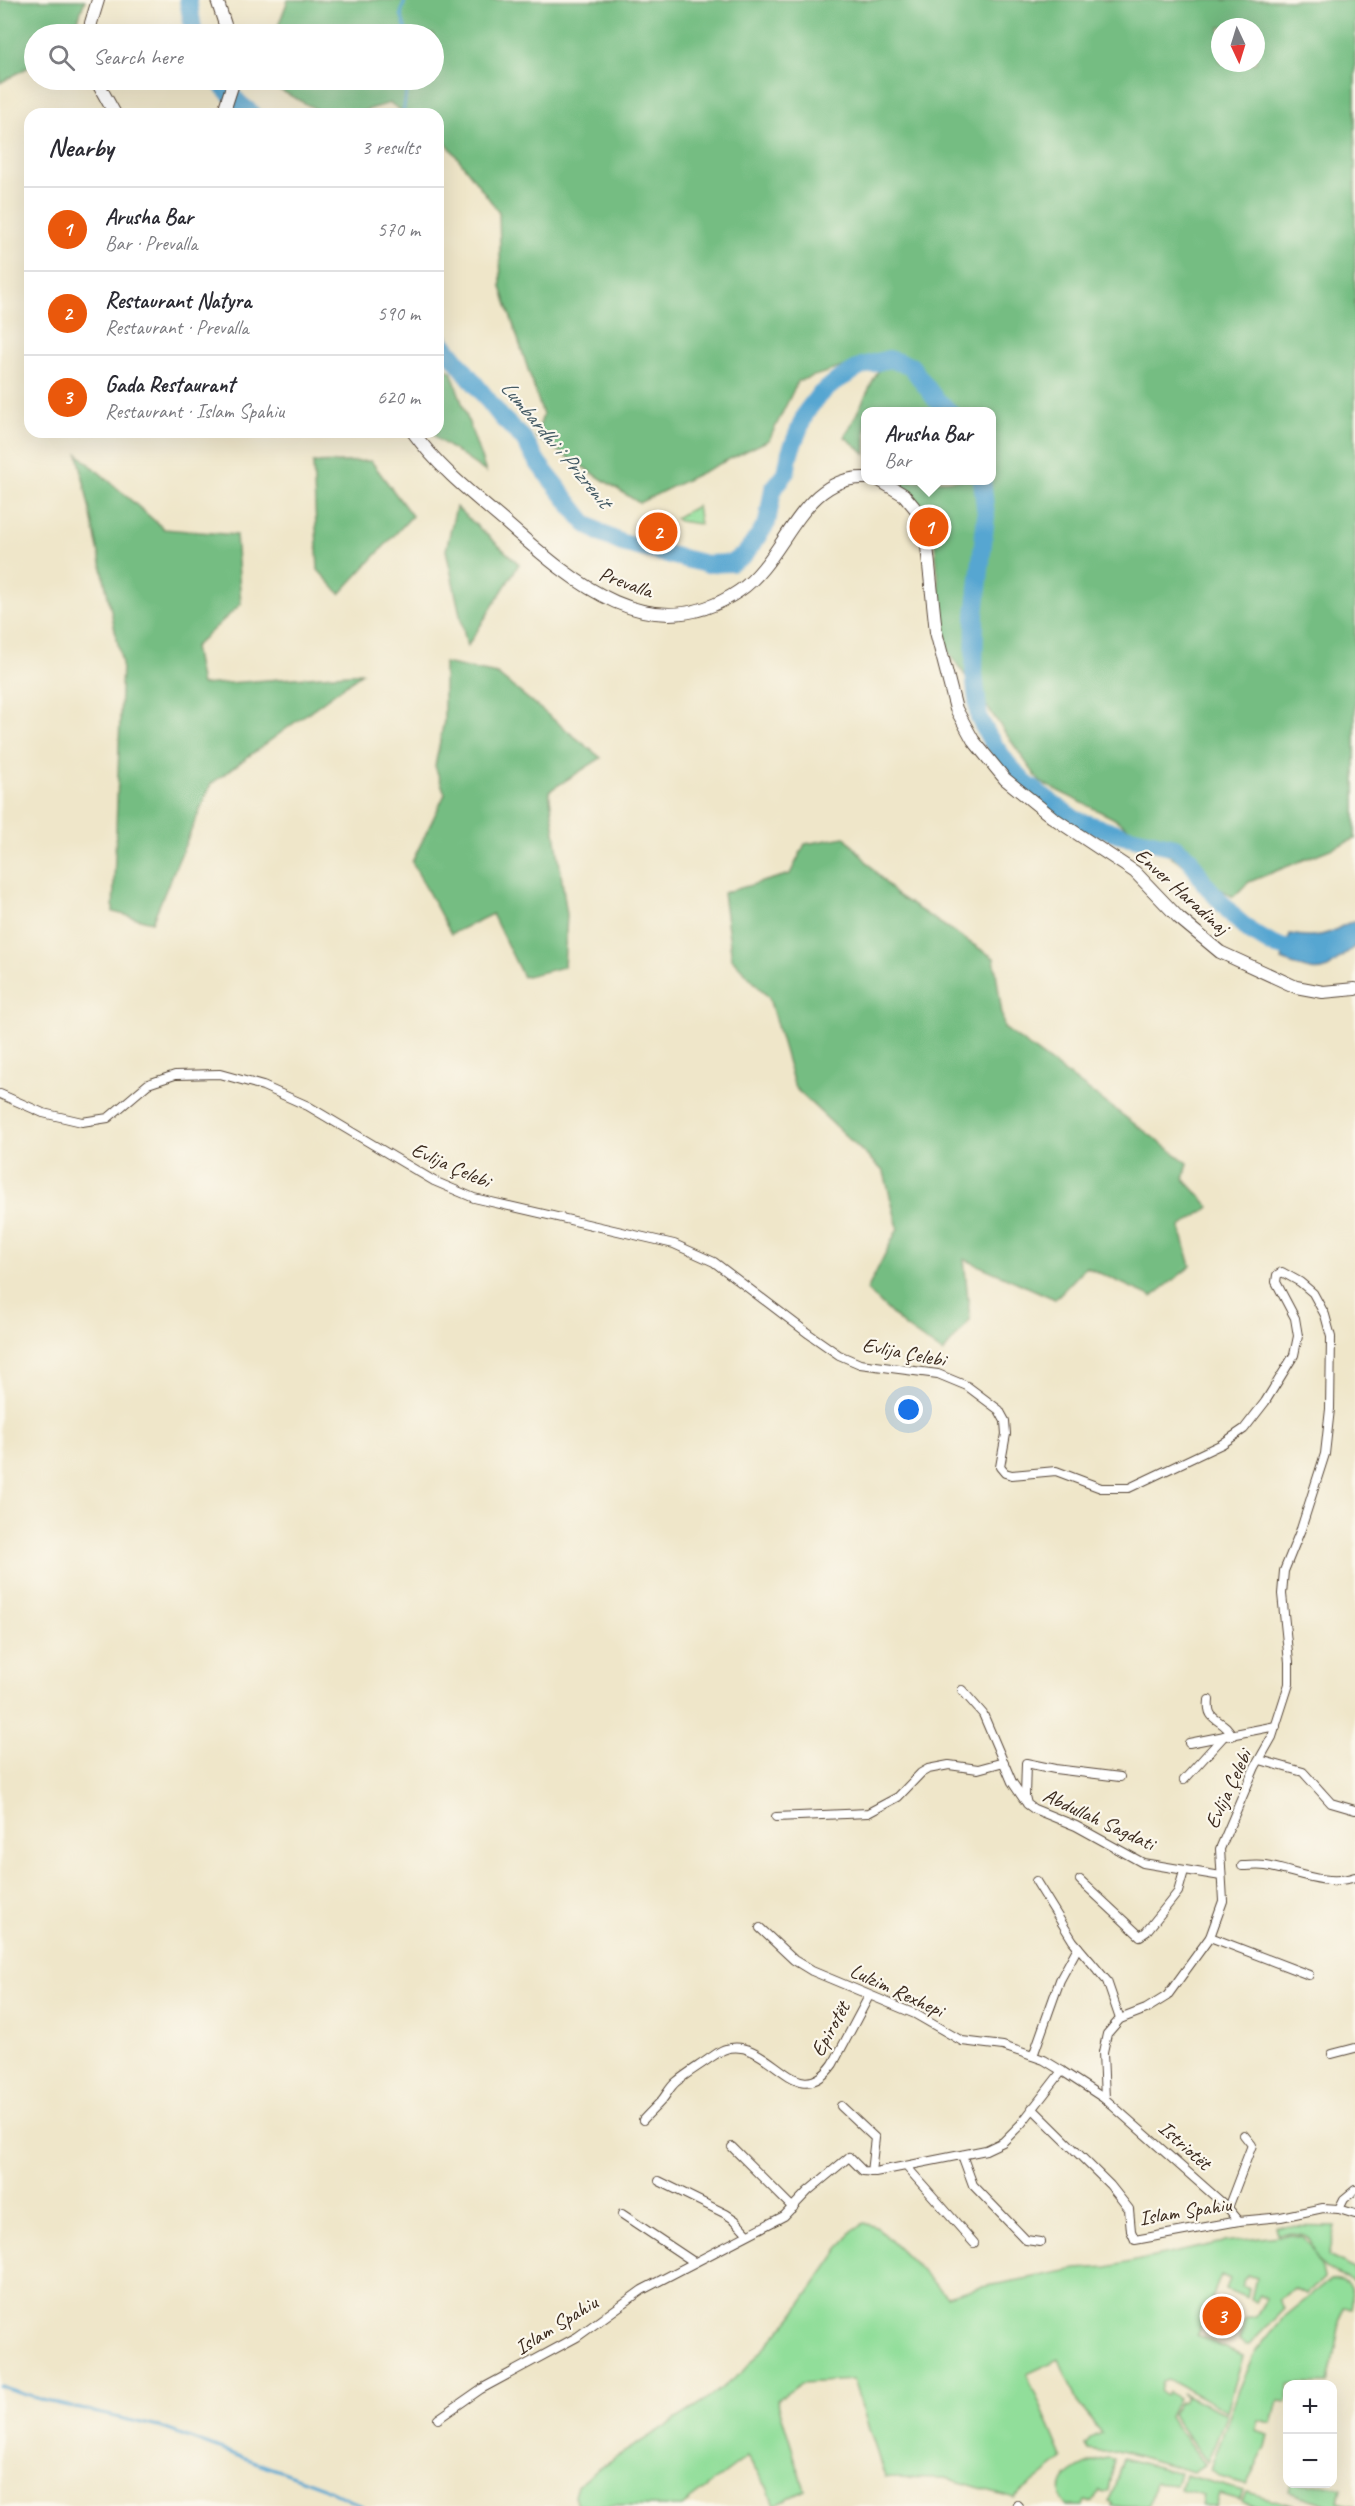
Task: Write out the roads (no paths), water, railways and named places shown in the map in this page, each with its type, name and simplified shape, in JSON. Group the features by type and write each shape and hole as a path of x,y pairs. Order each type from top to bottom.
{"main road":[{"path":"91,24 98,0"},
{"path":"217,0 225,24"},
{"path":"102,90 112,108"},
{"path":"225,108 231,90"},
{"name":"Prevalla","path":"418,438 460,483 561,571 582,586 641,612 671,615 708,608 740,591 762,572 819,494 846,480 861,478"},
{"name":"Enver Haradinaj","path":"887,485 904,495 915,506 923,522 936,632 960,717 973,740 1005,779 1052,817 1136,872 1179,918 1220,952 1296,987 1323,992 1355,990"}],"street":[{"name":"Evlija Çelebi","path":"0,1094 43,1113 82,1122 108,1118 148,1084 175,1075 220,1074 263,1086 314,1110 434,1181 474,1198 674,1244 714,1262 809,1335 850,1360 883,1368 938,1374 967,1386 999,1410 1005,1421 1006,1434 1000,1467 1005,1473 1012,1475 1056,1471 1089,1485 1115,1489 1129,1488 1222,1444 1244,1429 1265,1402 1294,1355 1298,1336 1295,1318 1276,1282 1277,1275 1282,1272 1288,1274 1313,1293 1325,1315 1331,1337 1331,1368 1325,1454 1301,1529 1284,1571 1282,1594 1289,1684 1276,1726 1255,1767 1220,1849 1223,1901 1210,1937 1167,1996 1146,2009 1120,2019"},
{"path":"962,1690 983,1714 1012,1782 1027,1804"},
{"path":"1184,1780 1228,1736 1228,1727 1211,1717 1208,1708 1209,1700"},
{"name":"Evlija Çelebi","path":"1190,1743 1276,1726"},
{"path":"1260,1760 1303,1772 1331,1803 1355,1810"},
{"path":"776,1817 868,1813 898,1797 921,1773 928,1769 949,1765 978,1769 1004,1762"},
{"name":"Abdullah Sagdati","path":"1120,1777 1026,1763 1024,1796 1027,1804 1034,1809 1102,1839 1113,1848 1143,1863 1221,1876"},
{"path":"1242,1866 1264,1866 1326,1880 1344,1881 1355,1877"},
{"path":"1080,1880 1140,1936 1146,1932 1178,1892 1184,1871"},
{"path":"1036,1881 1077,1947 1107,1981 1120,2019 1107,2034 1103,2052 1105,2098"},
{"name":"Lulzim Rexhepi","path":"760,1928 806,1968 915,2014 962,2041 1003,2046 1033,2056 1105,2098"},
{"path":"1210,1937 1309,1975"},
{"path":"1033,2056 1060,1980 1077,1947"},
{"name":"Epirotët","path":"643,2120 663,2099 674,2083 725,2049 743,2049 774,2064 791,2079 814,2081 828,2071 833,2064 869,1996"},
{"path":"1332,2054 1355,2048"},
{"path":"842,2106 875,2138 871,2172 986,2150 1003,2142 1012,2134 1062,2071"},
{"name":"Istriotët","path":"1105,2098 1228,2208 1239,2221"},
{"name":"Islam Spahiu","path":"1032,2108 1110,2185 1129,2209 1131,2231 1135,2240 1239,2221 1281,2217 1323,2208 1339,2209"},
{"path":"1228,2208 1252,2145 1244,2135"},
{"path":"732,2147 793,2208"},
{"path":"962,2155 972,2185 1026,2240 1040,2242"},
{"name":"Islam Spahiu","path":"438,2420 481,2389 577,2337 642,2290 720,2250 747,2233 773,2222 793,2208 808,2191 849,2157 859,2169 871,2172"},
{"path":"906,2166 974,2243"},
{"path":"659,2181 726,2214 747,2233"},
{"path":"1355,2190 1344,2199 1339,2209 1355,2214"},
{"path":"622,2214 694,2262"}],"water":[{"path":"1355,921 1355,947 1326,969 1307,969 1282,960 1290,934 1306,936 1323,934"}],"waterway":[{"name":"Lumbardhi i Prizrenit","path":"188,0 192,24"},
{"path":"404,24 401,14 405,0"},
{"name":"Lumbardhi i Prizrenit","path":"227,90 245,108"},
{"path":"404,108 407,90"},
{"name":"Lumbardhi i Prizrenit","path":"444,345 502,418 523,438 538,463 586,524 622,543 706,564 731,563 744,555 752,545 767,523 773,489 786,473 790,452 806,412 819,395 838,380 862,366 889,359 911,366 936,400 944,407"},
{"name":"Lumbardhi i Prizrenit","path":"983,485 986,516 975,615 974,674 979,718 1007,763 1025,783 1076,820 1125,836 1175,847 1189,858 1205,884 1235,918 1251,932 1273,945 1301,952 1316,952 1355,933"},
{"path":"0,2387 46,2401 163,2428 323,2487 362,2506"}],"place":[{"name":"Arusha Bar","path":"929,527"},
{"name":"Restaurant Natyra","path":"658,532"},
{"name":"Gada Restaurant","path":"1222,2316"}]}
